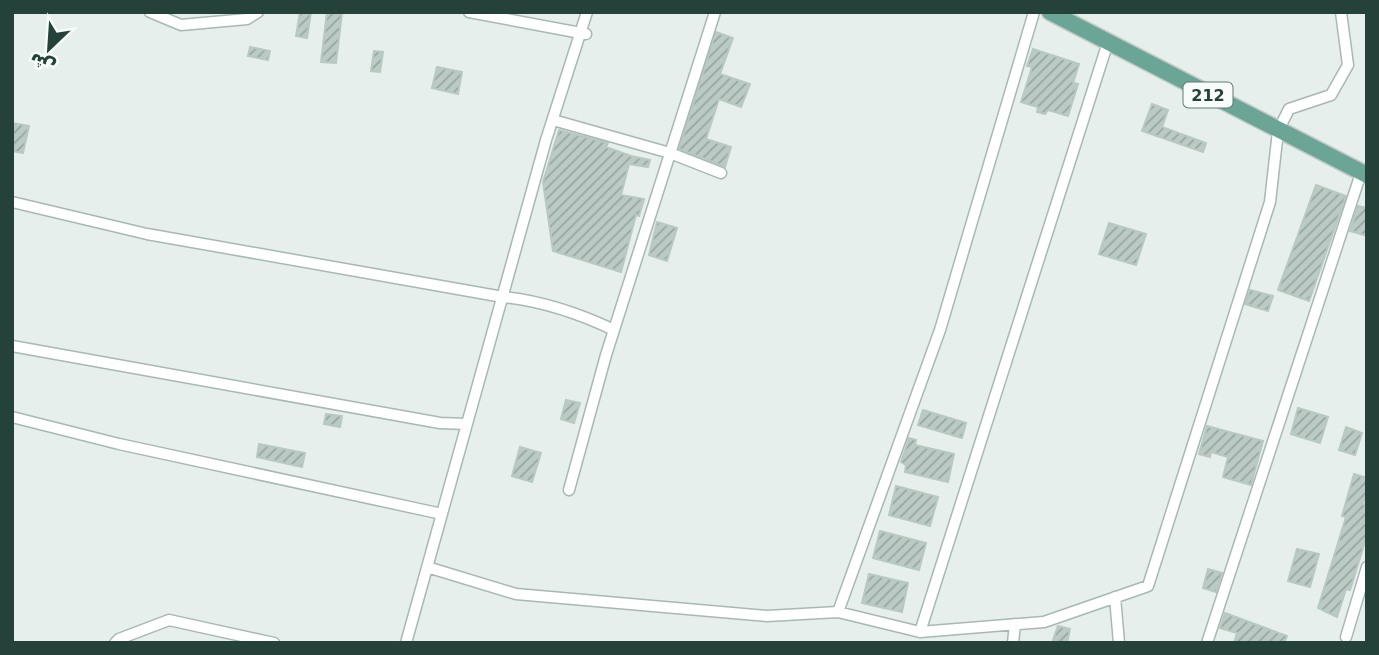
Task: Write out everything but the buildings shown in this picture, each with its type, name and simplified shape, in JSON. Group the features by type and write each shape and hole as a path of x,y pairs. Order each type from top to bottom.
{"main road":[{"name":"212","path":"1050,12 1364,174"}],"street":[{"path":"150,12 181,25 247,19 258,12"},
{"path":"469,12 584,34"},
{"path":"406,643 553,120 584,34 587,12"},
{"path":"569,490 614,330 715,12"},
{"path":"838,612 940,330 1034,12"},
{"path":"427,567 516,594 767,616 838,612 920,632 1044,622 1148,586 1270,202 1278,131 1289,109 1331,95 1348,65 1341,12"},
{"path":"920,632 1108,42"},
{"path":"553,120 670,153 721,173"},
{"path":"1208,643 1364,174"},
{"path":"12,202 146,234 503,297 530,299 581,314 614,330"},
{"path":"12,345 427,421 467,424"},
{"path":"12,417 119,444 442,514"},
{"path":"1346,636 1367,567"},
{"path":"1115,597 1119,643"},
{"path":"115,643 119,639 169,620 274,643"},
{"path":"1013,643 1015,624"}]}
